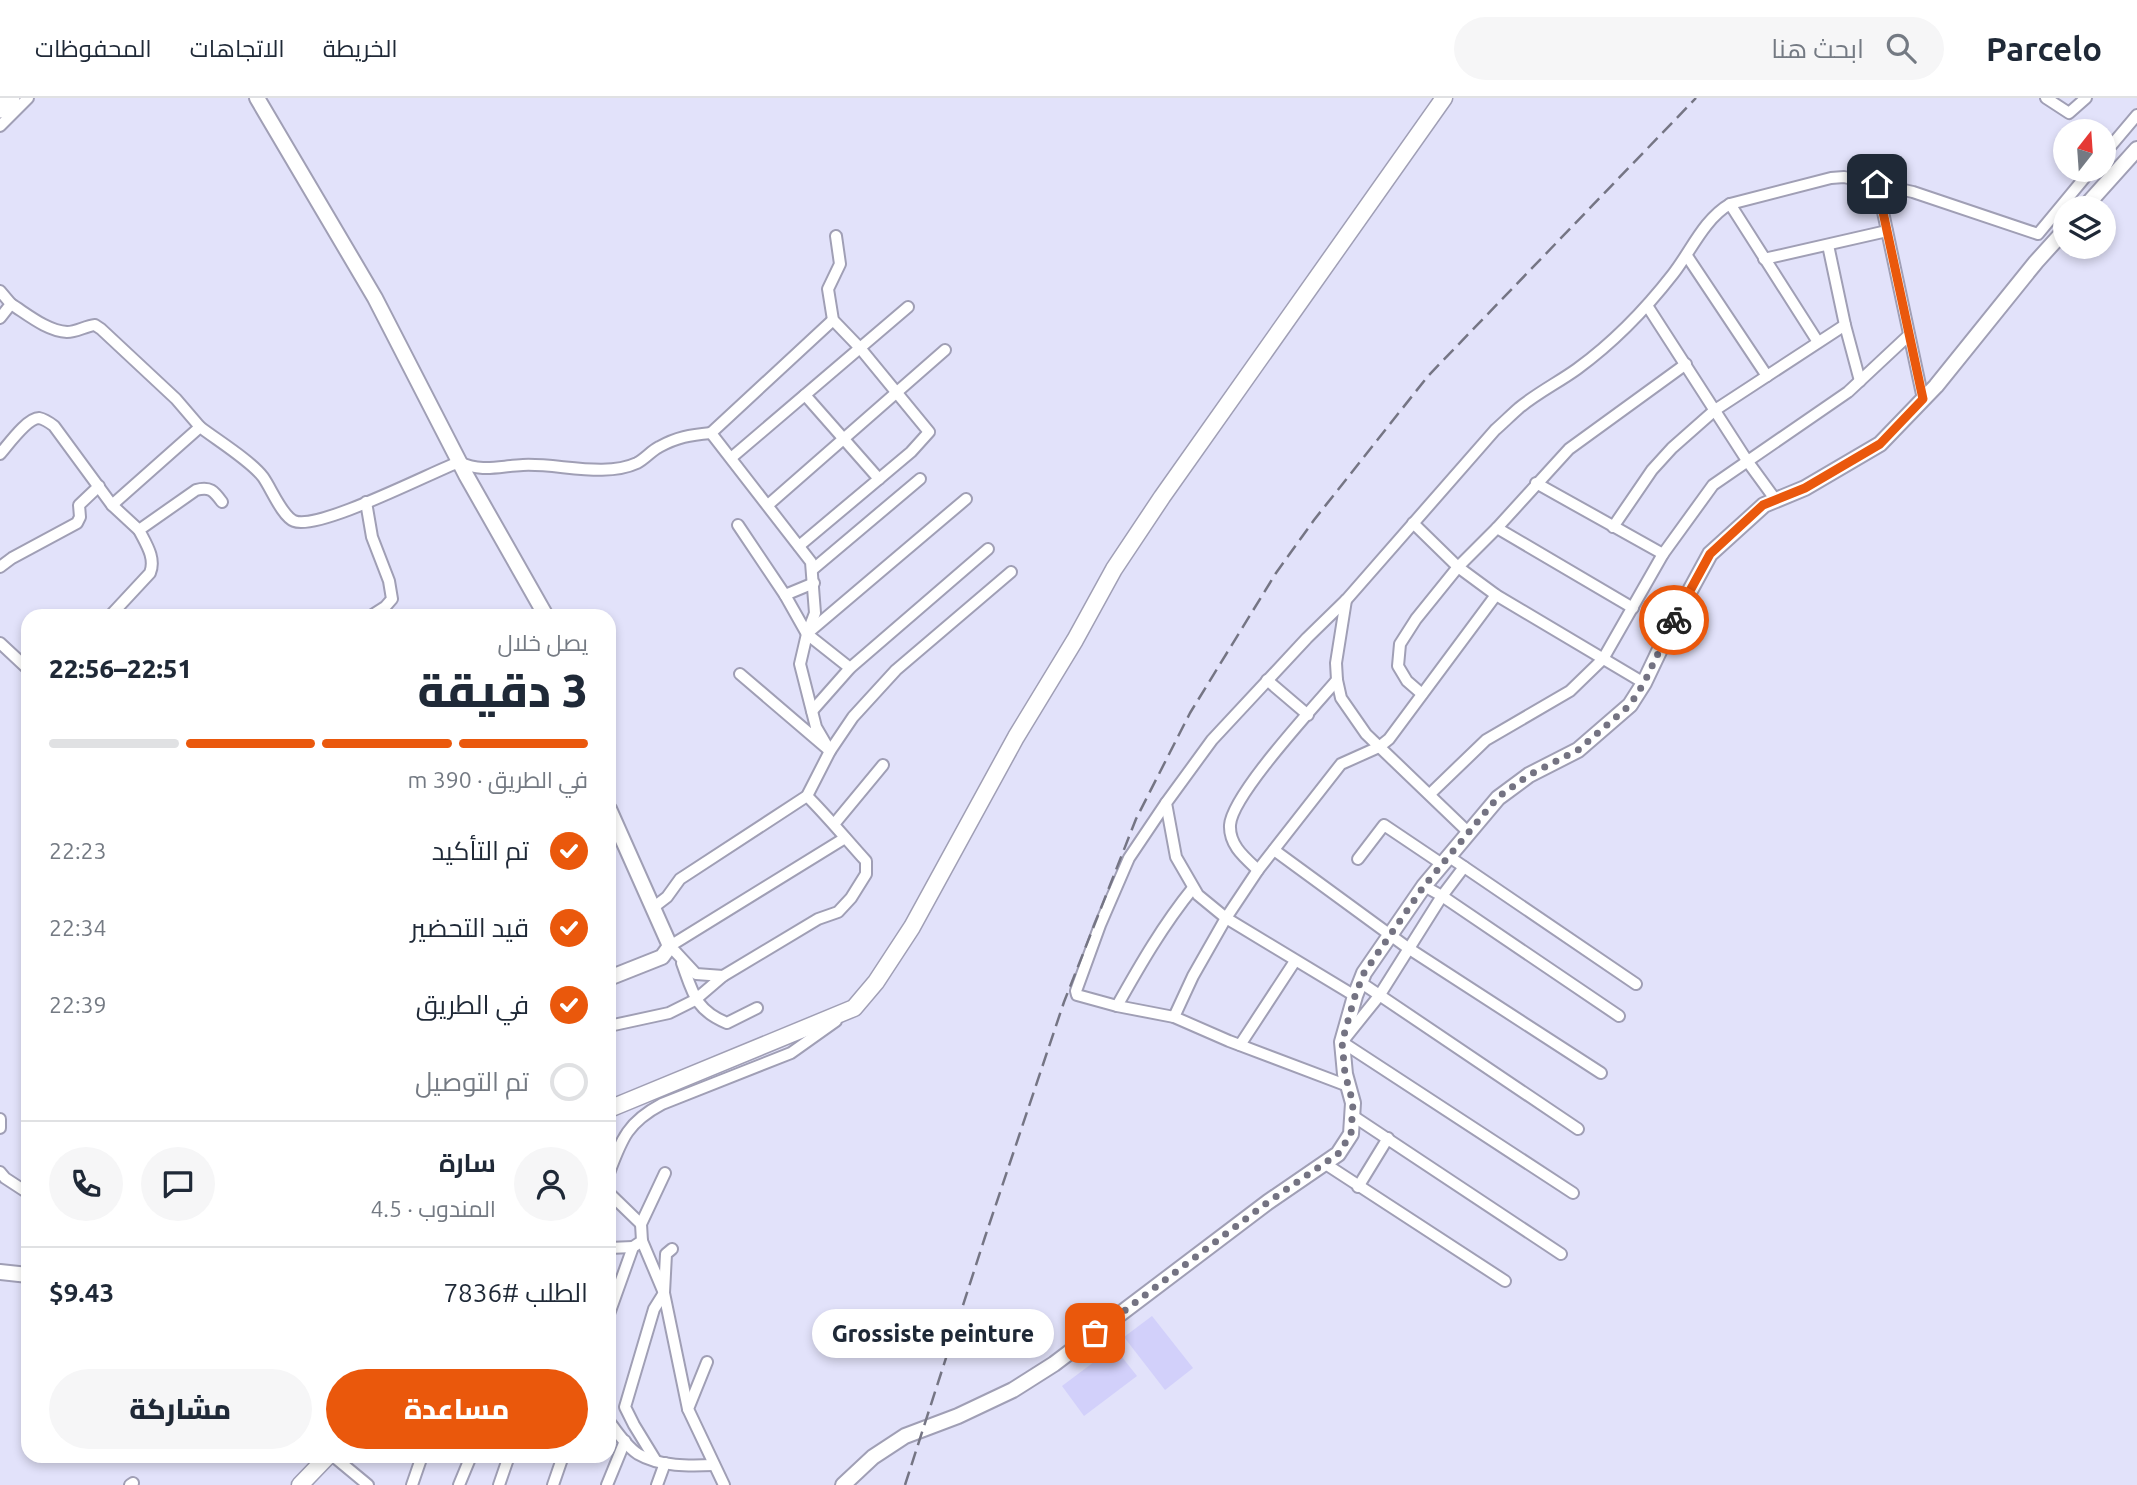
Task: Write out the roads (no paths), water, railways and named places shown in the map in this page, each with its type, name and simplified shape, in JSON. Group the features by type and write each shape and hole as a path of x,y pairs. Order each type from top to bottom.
{"highway":[{"path":"0,108 10,98"}],"main road":[{"path":"616,1107 854,1008 884,972 1114,569 1444,98"},
{"path":"300,1485 323,1463"}],"street":[{"path":"0,126 28,98"},
{"path":"257,98 375,298 459,462 542,609"},
{"path":"2046,98 2069,113 2086,98"},
{"path":"2116,140 2137,115"},
{"path":"2095,196 2137,149"},
{"path":"1348,1086 1174,1017 1079,997 1076,991 1100,925 1129,858 1212,740 1347,599 1496,430 1520,407 1578,368 1618,336 1648,307 1721,209 1730,204 1844,177 1913,192 2038,234 2081,182"},
{"path":"1877,184 1923,399"},
{"path":"1730,204 1818,342"},
{"path":"1765,259 1886,231"},
{"path":"799,546 911,452 929,432 834,320 828,289 840,264 836,236"},
{"path":"843,1485 873,1457 905,1436 958,1416 1013,1390 1054,1364 1268,1202 1338,1154 1351,1134 1353,1103 1342,1042 1358,989 1364,973 1424,886 1498,797 1529,775 1578,750 1630,705 1710,554 1763,505 1805,488 1880,444 1923,399 2053,244"},
{"path":"1828,245 1860,380"},
{"path":"1687,256 1767,376"},
{"path":"0,291 11,304 41,324 68,332 95,325 101,329 176,399 200,427 261,474 288,516 304,523 341,513 459,462 471,467 496,469 524,465 578,469 614,468 636,463 682,435 711,433 834,320"},
{"path":"0,318 11,304"},
{"path":"731,458 908,307"},
{"path":"1648,307 1775,499"},
{"path":"1614,527 1652,470 1672,448 1715,410 1845,325"},
{"path":"1430,794 1486,740 1570,691 1603,659 1663,554 1713,485 1848,392 1909,335"},
{"path":"768,505 945,350"},
{"path":"1422,694 1407,681 1398,666 1400,644 1416,619 1458,567 1569,449 1686,364"},
{"path":"805,395 879,479"},
{"path":"0,454 29,421 37,418 47,421 54,426 112,505 139,530 152,557 152,567 150,573 117,609"},
{"path":"112,505 200,427"},
{"path":"711,433 811,562 815,613 800,664 811,711 830,751"},
{"path":"812,570 920,478"},
{"path":"1536,483 1663,554"},
{"path":"0,567 77,523 80,517 79,505 99,486"},
{"path":"139,530 196,490 214,490 222,502"},
{"path":"807,634 966,499"},
{"path":"366,502 372,537 389,581 392,599 382,609"},
{"path":"1413,523 1458,567 1496,595 1644,683"},
{"path":"738,525 785,595 807,634 850,668"},
{"path":"1497,528 1633,608"},
{"path":"811,711 850,668 988,549"},
{"path":"654,907 667,897 680,879 807,796 830,751 853,718 896,670 1012,572"},
{"path":"785,595 814,583"},
{"path":"1174,1017 1183,995 1226,918 1258,870 1341,764 1379,747 1389,739 1496,595"},
{"path":"1347,599 1336,663 1341,698 1366,734 1468,832"},
{"path":"0,643 21,662"},
{"path":"740,674 830,751"},
{"path":"1258,870 1233,844 1230,823 1244,794 1337,680"},
{"path":"1267,681 1308,715"},
{"path":"835,824 883,765"},
{"path":"616,1024 669,1013 695,1000 723,976 818,919 838,912 850,898 866,874 866,860 807,796"},
{"path":"1166,803 1176,857 1198,895 1226,918 1295,961 1379,996 1578,1129"},
{"path":"616,825 670,946 696,974 723,976"},
{"path":"1358,859 1384,825 1445,860 1464,866 1636,984"},
{"path":"616,975 662,957 670,946 845,838"},
{"path":"1274,850 1408,948 1601,1073"},
{"path":"1342,1042 1379,996 1441,896 1464,866"},
{"path":"1424,886 1619,1016"},
{"path":"1117,1006 1151,946 1193,888"},
{"path":"681,957 695,1000 711,1017 727,1023 757,1007"},
{"path":"1240,1045 1295,961"},
{"path":"616,1154 621,1141 646,1113 662,1104 791,1053 854,1008"},
{"path":"1342,1042 1573,1193"},
{"path":"1353,1116 1561,1254"},
{"path":"0,1119 0,1128"},
{"path":"1358,1187 1388,1138"},
{"path":"1324,1163 1505,1281"},
{"path":"0,1172 21,1188"},
{"path":"616,1297 638,1244 641,1224 666,1173"},
{"path":"616,1200 641,1224"},
{"path":"616,1247 638,1244"},
{"path":"638,1244 664,1293"},
{"path":"672,1249 666,1254 664,1293 688,1409 724,1485"},
{"path":"0,1272 21,1274"},
{"path":"657,1485 661,1462 634,1425 625,1407 654,1309 664,1293"},
{"path":"688,1409 708,1363"},
{"path":"616,1430 638,1454 661,1462 714,1465"},
{"path":"607,1485 625,1441"},
{"path":"339,1463 368,1485"},
{"path":"412,1485 420,1463"},
{"path":"459,1485 468,1463"},
{"path":"499,1485 507,1463"},
{"path":"553,1485 561,1463"}],"railway":[{"path":"905,1485 1064,1002 1136,819 1190,713 1276,573 1314,520 1428,376 1696,98"}],"place":[{"name":"Grossiste peinture","path":"1095,1333"}]}
